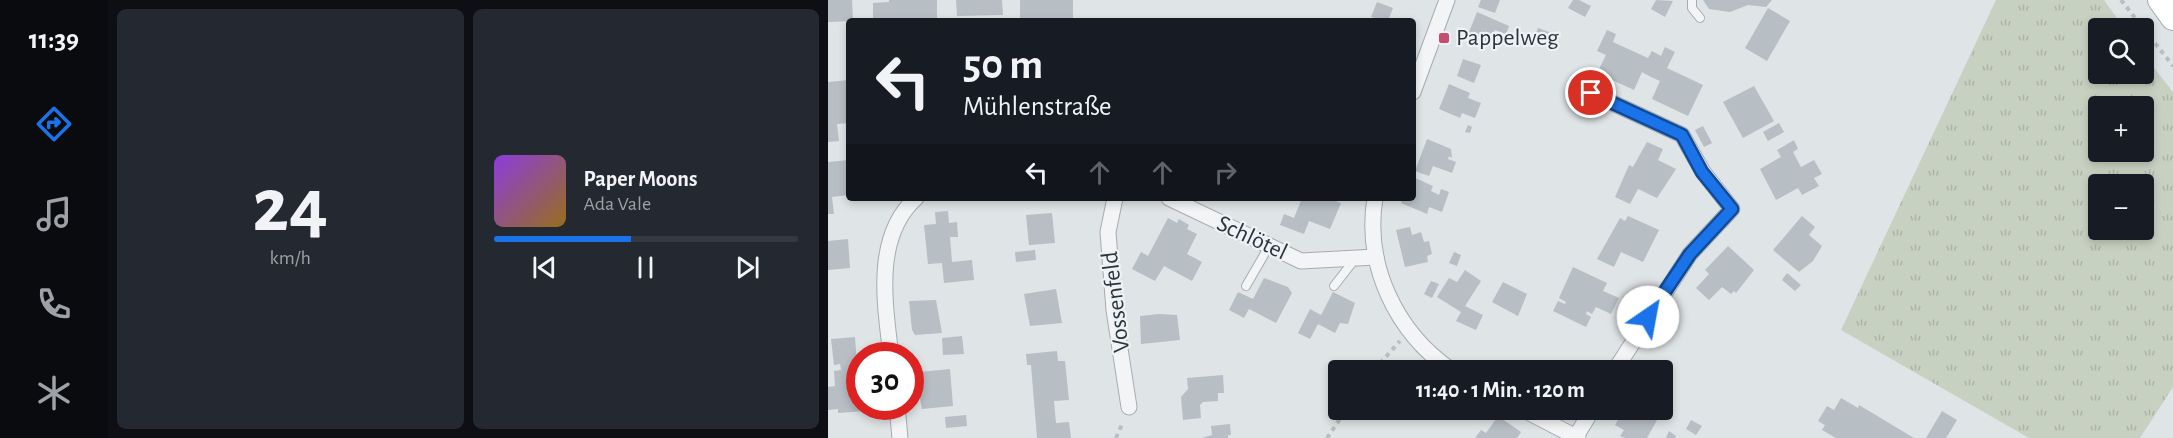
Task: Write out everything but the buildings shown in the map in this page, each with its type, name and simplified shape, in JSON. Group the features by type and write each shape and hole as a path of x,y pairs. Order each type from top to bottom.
{"main road":[{"path":"2160,0 2173,18"}],"street":[{"path":"1416,84 1447,0"},
{"path":"1591,93 1682,135 1702,172 1732,209 1690,254 1621,360"},
{"path":"889,342 885,306 885,260 894,231 914,201"},
{"name":"Vossenfeld","path":"1114,201 1108,232 1114,310 1129,407"},
{"name":"Schlötel","path":"1175,201 1268,248 1301,261 1376,257"},
{"path":"1374,201 1372,216 1376,257 1381,279 1409,332 1440,360"},
{"path":"898,420 900,438"},
{"path":"1543,420 1576,438 1586,420"}],"lane":[{"path":"1692,0 1692,8 1700,18"},
{"path":"1246,286 1268,248"},
{"path":"1334,286 1356,258"}],"path":[{"path":"2121,0 2135,18"},
{"path":"2154,43 2173,66"},
{"path":"1383,360 1409,332"},
{"path":"1327,438 1339,420"}],"green space":[{"path":"1996,0 2104,0 2117,18 2088,18 2088,84 2154,84 2154,68 2173,92 2173,387 2140,438 2029,438 1841,330"}],"place":[{"name":"Pappelweg","path":"1444,38"}],"route":[{"path":"1591,93 1682,135 1702,172 1732,209 1690,254 1648,317"}]}
